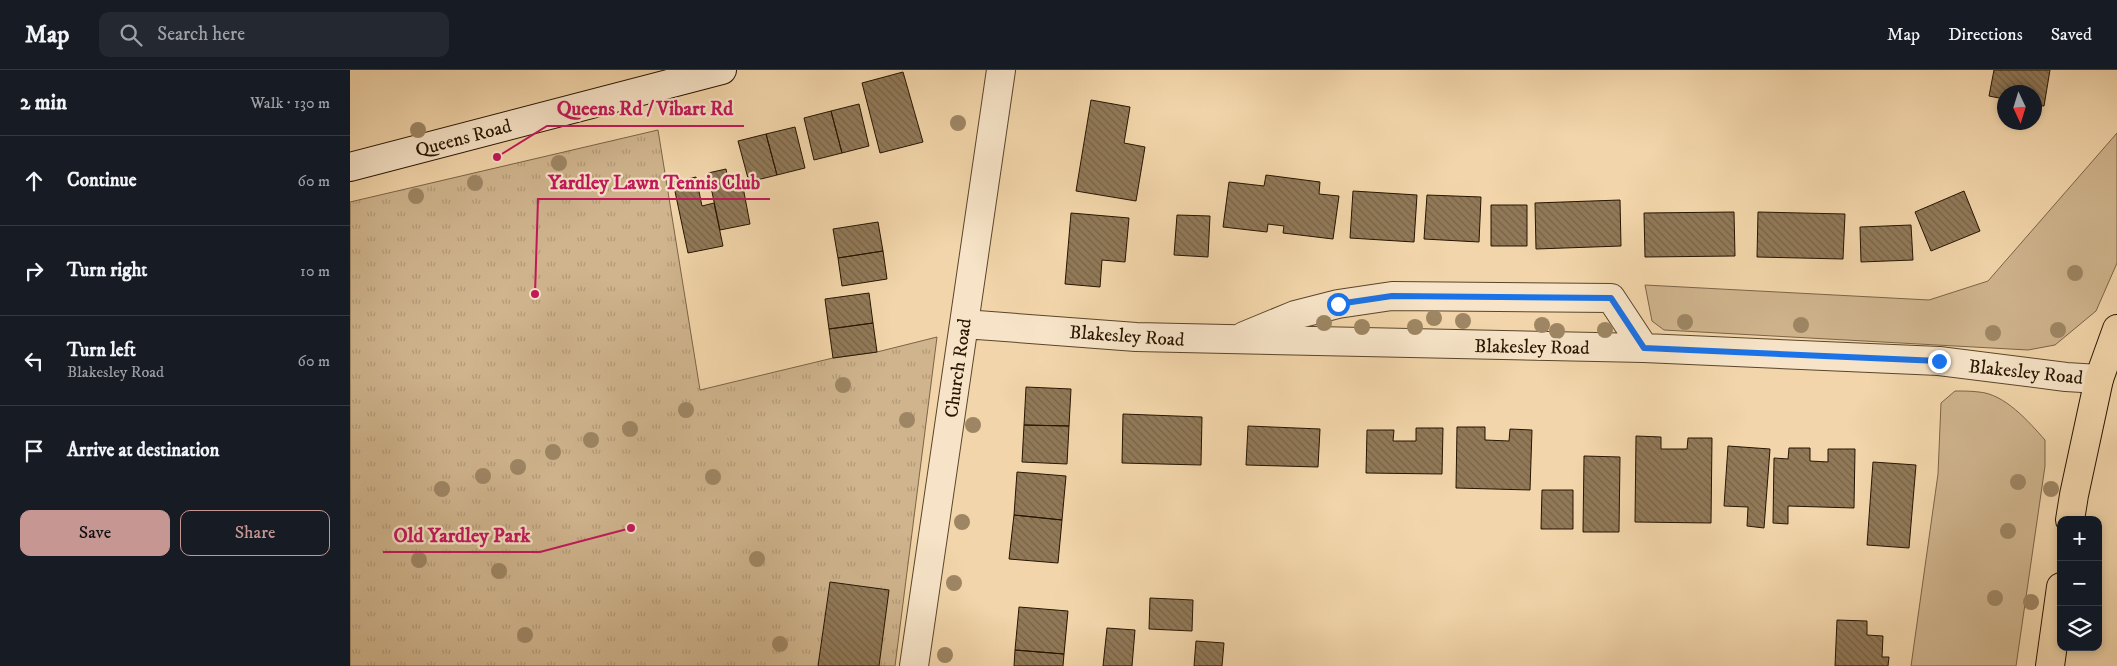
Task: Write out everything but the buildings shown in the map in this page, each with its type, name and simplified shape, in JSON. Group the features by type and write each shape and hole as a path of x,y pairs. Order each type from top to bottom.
{"main road":[{"path":"2071,516 2100,379 2115,339"},
{"path":"2050,666 2058,606"}],"street":[{"name":"Queens Road","path":"350,167 722,70"},
{"name":"Church Road","path":"914,666 1001,70"},
{"path":"1233,340 1295,315 1338,304 1392,296 1611,298 1644,348"},
{"name":"Blakesley Road","path":"964,324 1136,337 1644,348 1939,361 2066,377 2100,379"}],"green space":[{"path":"658,130 700,390 833,358 877,352 937,337 895,666 350,666 350,202"},
{"path":"2117,133 2117,263 2096,311 2055,345 2028,350 1664,330 1652,321 1645,285 1929,300 1988,281"},
{"path":"1955,391 1979,392 1998,398 2016,410 2045,440 2045,466 2016,666 1911,666 1938,474 1941,403"}],"place":[{"name":"Queens Rd / Vibart Rd","path":"497,157"},
{"name":"Yardley Lawn Tennis Club","path":"535,294"},
{"name":"Old Yardley Park","path":"631,528"}],"route":[{"path":"1338,304 1392,296 1449,295 1611,298 1644,348 1939,361"}]}
